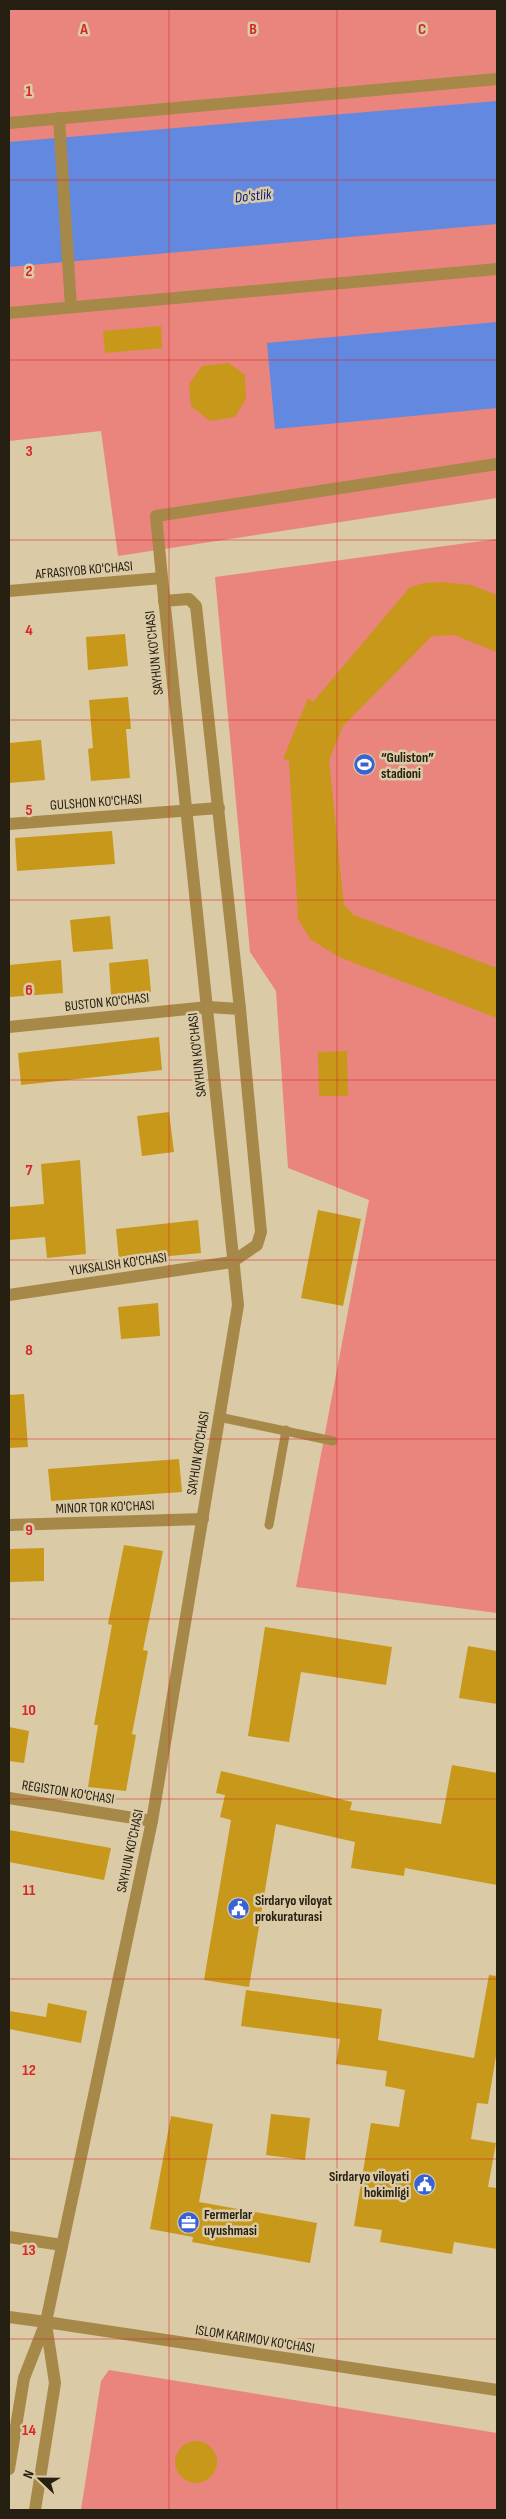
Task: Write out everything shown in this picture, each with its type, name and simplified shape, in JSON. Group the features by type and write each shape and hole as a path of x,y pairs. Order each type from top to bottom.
{"street":[{"path":"9,123 497,79"},
{"path":"59,118 71,307"},
{"path":"9,313 497,269"},
{"name":"SAYHUN KO'CHASI","path":"9,2469 24,2378 46,2322 152,1821 238,1305 232,1262 208,1007 156,516 497,464"},
{"name":"AFRASIYOB KO'CHASI","path":"9,591 162,578"},
{"path":"164,602 189,599 196,606 240,1009 261,1232 257,1245 232,1262"},
{"name":"GULSHON KO'CHASI","path":"9,824 219,808"},
{"name":"BUSTON KO'CHASI","path":"9,1027 208,1007 240,1009"},
{"name":"YUKSALISH KO'CHASI","path":"9,1295 232,1262"},
{"name":"MINOR TOR KO'CHASI","path":"9,1525 203,1519"},
{"name":"REGISTON KO'CHASI","path":"9,1798 152,1821"},
{"path":"9,2237 62,2246"},
{"name":"ISLOM KARIMOV KO'CHASI","path":"9,2317 497,2390"},
{"name":"SAYHUN KO'CHASI","path":"35,2510 55,2383 46,2322"}],"lane":[{"path":"219,1417 333,1441"},
{"path":"269,1525 286,1430"}],"shaded area":[{"path":"9,9 497,9 497,498 118,556 101,431 9,441"},
{"name":"“Guliston” stadioni","path":"497,539 497,1613 296,1587 369,1200 288,1168 276,991 250,952 215,577"},
{"path":"109,2370 497,2433 497,2510 81,2510 101,2381"}],"water":[{"name":"Do'stlik","path":"497,101 497,224 9,267 9,142"},
{"path":"497,322 497,408 275,429 267,343"}],"building":[{"path":"161,326 162,348 105,353 103,331"},
{"path":"229,363 245,375 246,399 235,417 210,421 191,406 189,384 202,366"},
{"path":"443,582 471,585 497,595 497,652 454,635 432,636 343,726 329,760 344,905 354,915 497,968 497,1018 339,957 310,939 298,919 289,760 283,759 308,698 313,702 410,587 424,583"},
{"path":"125,634 128,666 88,670 86,637"},
{"path":"128,697 131,729 126,729 130,778 91,781 88,749 93,748 89,700"},
{"path":"41,740 45,780 9,783 9,743"},
{"path":"112,831 115,864 17,871 15,838"},
{"path":"110,916 113,949 73,952 70,920"},
{"path":"148,959 151,992 111,995 109,963"},
{"path":"61,960 63,993 9,997 9,965"},
{"path":"159,1037 162,1070 21,1085 18,1053"},
{"path":"347,1051 348,1096 319,1096 318,1052"},
{"path":"169,1112 174,1152 142,1156 137,1116"},
{"path":"80,1160 86,1254 47,1258 45,1237 9,1240 9,1207 44,1204 41,1164"},
{"path":"318,1210 361,1219 343,1306 301,1298"},
{"path":"198,1220 201,1253 119,1261 116,1229"},
{"path":"158,1303 160,1336 121,1339 118,1307"},
{"path":"24,1394 28,1447 9,1448 9,1395"},
{"path":"179,1459 182,1492 51,1501 48,1469"},
{"path":"124,1545 163,1551 143,1650 148,1651 132,1734 136,1735 126,1791 88,1787 98,1725 94,1725 112,1625 108,1624"},
{"path":"44,1548 44,1581 9,1582 9,1549"},
{"path":"265,1627 392,1647 386,1685 301,1672 289,1742 248,1736"},
{"path":"468,1646 497,1651 497,1704 459,1698"},
{"path":"9,1727 29,1731 24,1763 9,1761"},
{"path":"452,1765 497,1773 497,1885 405,1868 404,1876 351,1868 355,1842 276,1824 249,1987 204,1980 231,1820 220,1817 225,1795 216,1793 221,1771 352,1802 350,1810 441,1824"},
{"path":"9,1830 111,1848 104,1880 9,1862"},
{"path":"489,1975 497,1976 497,2050 488,2104 477,2103 471,2139 496,2143 488,2187 497,2188 497,2249 454,2242 452,2254 380,2242 382,2230 354,2226 371,2123 399,2127 405,2090 385,2086 387,2071 336,2064 340,2039 241,2026 246,1990 382,2009 378,2040 474,2058"},
{"path":"48,2003 87,2011 81,2043 9,2029 9,2011 46,2017"},
{"path":"271,2114 310,2118 305,2160 266,2155"},
{"path":"171,2116 213,2124 199,2202 317,2223 310,2263 192,2242 193,2237 150,2229"},
{"path":"200,2441 208,2444 214,2450 217,2462 214,2474 208,2480 192,2483 184,2480 178,2474 175,2458 178,2450 184,2444"}],"place":[{"name":"“Guliston” stadioni","path":"365,765"},
{"name":"Sirdaryo viloyat prokuraturasi","path":"239,1908"},
{"name":"Sirdaryo viloyati hokimligi","path":"425,2184"},
{"name":"Fermerlar uyushmasi","path":"188,2222"}]}
